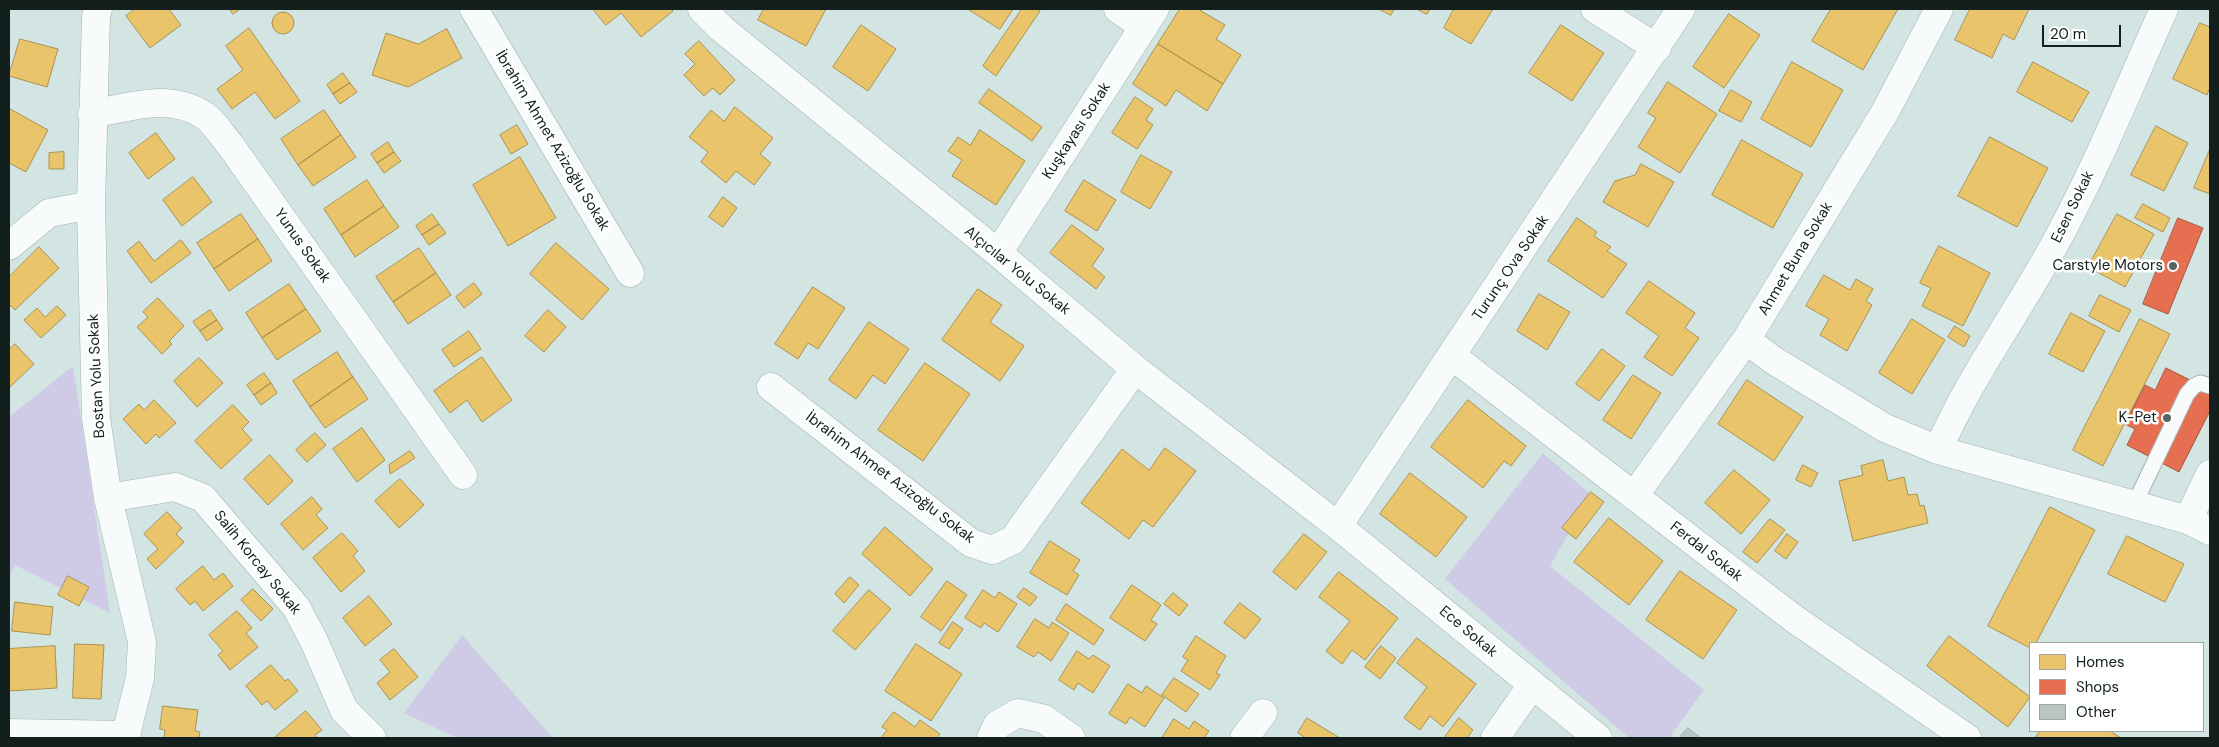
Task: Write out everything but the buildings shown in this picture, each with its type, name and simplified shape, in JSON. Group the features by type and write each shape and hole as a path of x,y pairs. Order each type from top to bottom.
{"street":[{"name":"Bostan Yolu Sokak","path":"98,9 96,16 92,114 91,206 96,418 108,498 142,642 140,678 126,736"},
{"name":"İbrahim Ahmet Azizoğlu Sokak","path":"474,9 630,273"},
{"name":"Alçıcılar Yolu Sokak","path":"702,9 730,35 998,253 1136,369 1338,526"},
{"path":"1118,9 1150,18"},
{"path":"1595,9 1657,48"},
{"name":"Turunç Ova Sokak","path":"1338,526 1657,48 1680,9"},
{"name":"Ahmet Buna Sokak","path":"1634,496 1746,340 1885,112 1939,9"},
{"name":"Esen Sokak","path":"1938,450 1954,412 2052,248 2106,139 2164,9"},
{"name":"Kuşkayası Sokak","path":"998,253 1150,18"},
{"name":"Yunus Sokak","path":"92,114 153,102 182,104 206,117 236,154 463,475"},
{"path":"9,246 49,213 91,206"},
{"path":"1746,340 1773,360 1884,428 1938,450 2134,505 2199,526 2210,474"},
{"name":"Ferdal Sokak","path":"1452,356 1793,618 1967,738"},
{"name":"İbrahim Ahmet Azizoğlu Sokak","path":"771,387 971,543 992,550 1013,540 1136,369"},
{"name":"Salih Korcay Sokak","path":"108,498 175,487 203,498 296,608 314,641 344,710 372,738"},
{"name":"Ece Sokak","path":"1338,526 1598,738"},
{"path":"1495,738 1532,685"},
{"path":"991,738 997,725 1018,713 1044,719 1071,738"},
{"path":"1244,738 1263,713"},
{"path":"9,733 126,736"}],"lane":[{"path":"2134,505 2187,394 2194,386 2200,383 2210,386"}],"shaded area":[{"path":"73,366 110,613 15,565 9,577 9,417"},
{"path":"1543,453 1591,495 1550,566 1704,690 1669,738 1629,738 1445,579"},
{"path":"462,635 553,738 457,738 404,713"}],"place":[{"name":"Carstyle Motors","path":"2173,266"},
{"name":"K-Pet","path":"2167,418"}]}
